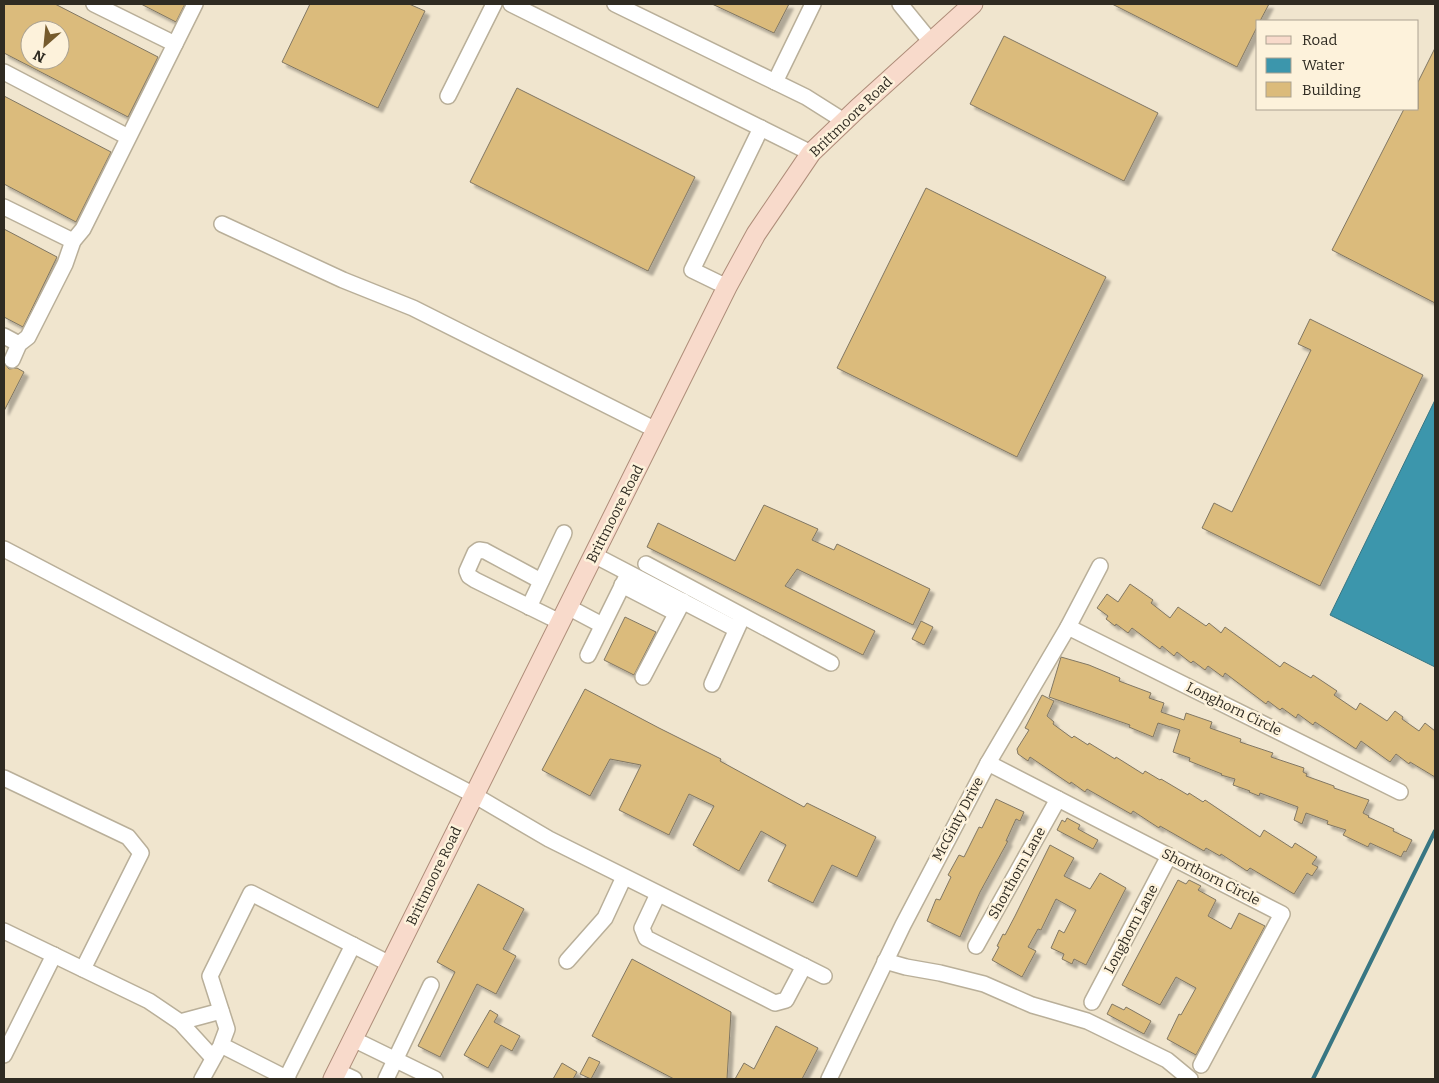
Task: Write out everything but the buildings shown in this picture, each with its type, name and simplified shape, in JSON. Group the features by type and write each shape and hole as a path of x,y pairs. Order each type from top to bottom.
{"main road":[{"name":"Brittmoore Road","path":"335,1075 656,430 756,234 811,154 844,121 974,4"}],"street":[{"path":"94,4 175,44"},
{"path":"12,360 19,344 28,336 65,264 73,241 83,229 195,4"},
{"path":"448,96 494,4"},
{"path":"511,4 811,154"},
{"path":"614,4 806,97 844,121"},
{"path":"775,82 813,4"},
{"path":"900,4 931,42"},
{"path":"4,72 128,137"},
{"path":"728,287 692,270 760,128"},
{"path":"4,207 73,241"},
{"path":"222,224 343,280 413,308 656,430"},
{"path":"4,336 19,344"},
{"path":"529,607 564,532"},
{"path":"4,549 474,795 549,839 824,976"},
{"path":"541,581 479,550 474,553 467,571 469,576 529,607 602,625"},
{"path":"594,555 625,580 680,607 739,623 831,663"},
{"path":"646,564 739,623"},
{"name":"McGinty Drive","path":"829,1079 885,961 988,763 1068,627 1100,566"},
{"path":"588,655 625,580"},
{"path":"643,677 680,607"},
{"path":"712,684 739,623"},
{"name":"Longhorn Circle","path":"1068,627 1400,792"},
{"name":"Shorthorn Circle","path":"988,763 1282,914 1201,1065"},
{"path":"4,778 128,838 141,853 83,969"},
{"name":"Shorthorn Lane","path":"976,946 1058,799"},
{"name":"Longhorn Lane","path":"1092,1002 1169,856"},
{"path":"567,961 605,918 624,877"},
{"path":"202,1079 227,1029 210,976 251,893 390,964"},
{"path":"658,894 642,928 646,938 775,1003 786,1000 804,966"},
{"path":"4,931 149,1001 180,1022 213,1058"},
{"path":"220,1045 287,1079 354,945"},
{"path":"4,1055 54,955"},
{"path":"885,961 984,984 1032,1005 1086,1021 1167,1060 1190,1079"},
{"path":"386,1079 431,985"},
{"path":"180,1022 221,1011"},
{"path":"353,1039 435,1079"},
{"path":"335,1075 354,1079"}],"water":[{"path":"1435,400 1435,667 1330,615"}],"waterway":[{"path":"1313,1079 1435,831"}]}
